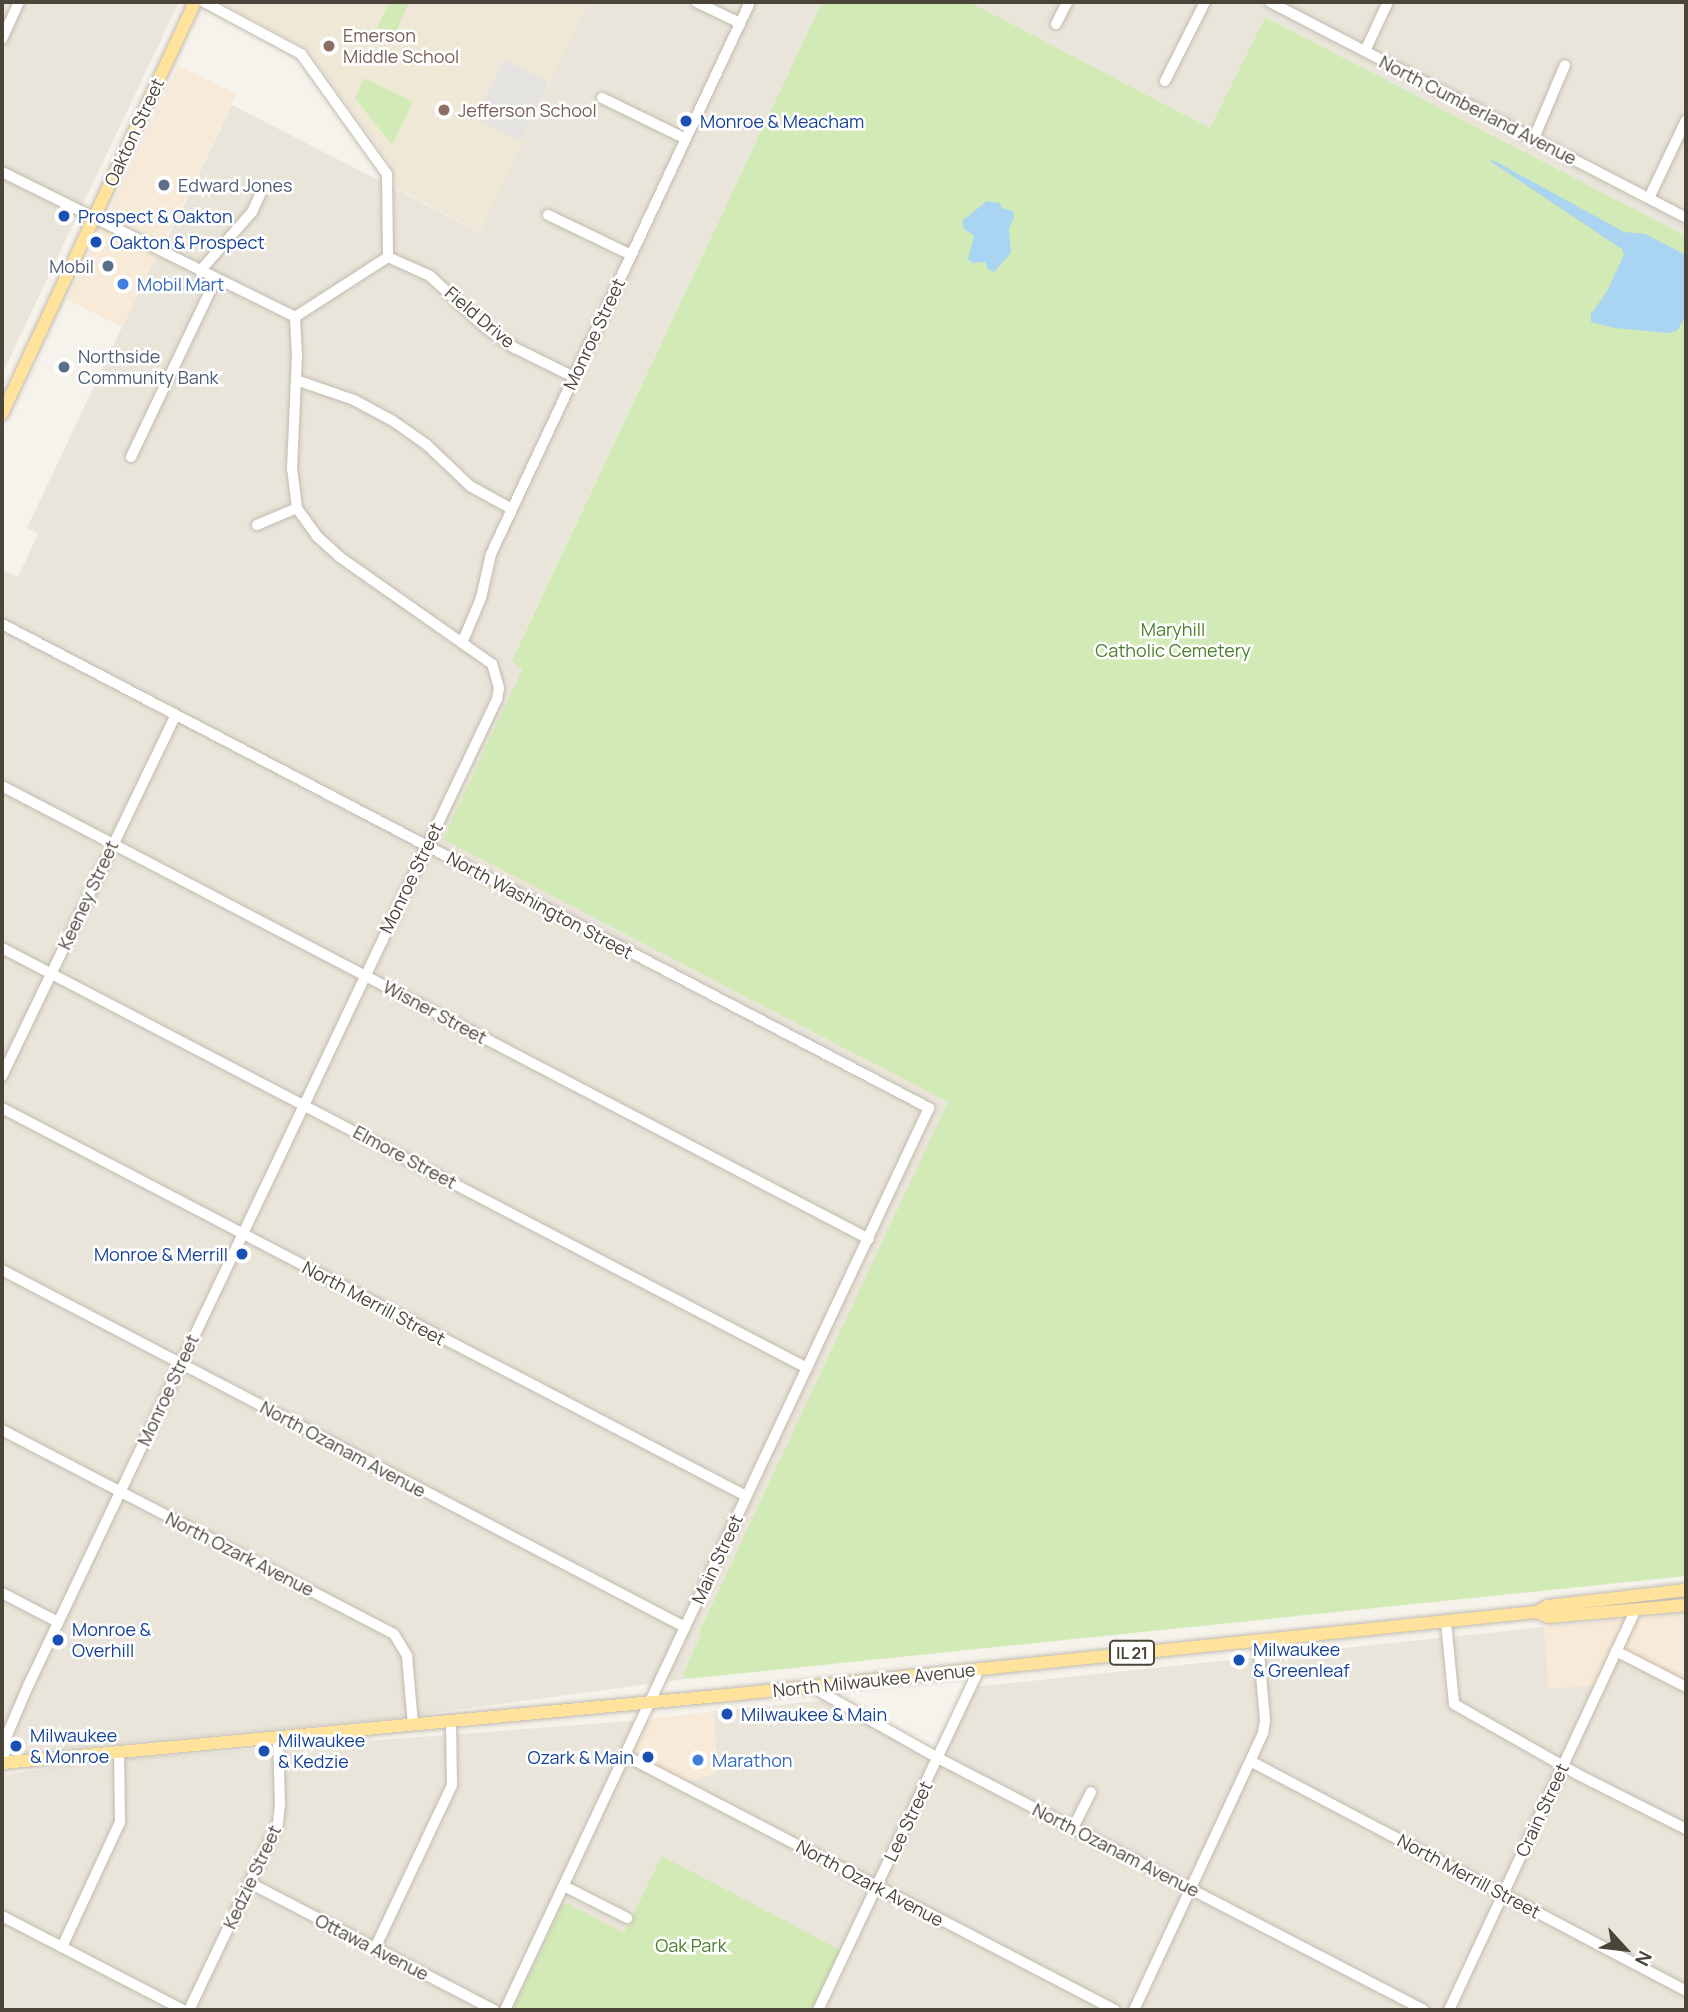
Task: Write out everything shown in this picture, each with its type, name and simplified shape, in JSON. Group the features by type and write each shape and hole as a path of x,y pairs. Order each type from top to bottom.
{"main road":[{"name":"Oakton Street","path":"2,414 195,2"},
{"name":"North Milwaukee Avenue","path":"3,1763 1446,1622 1536,1612 1548,1606 1686,1590"},
{"name":"North Milwaukee Avenue","path":"1536,1612 1549,1617 1686,1605"}],"street":[{"path":"2,39 19,2"},
{"path":"204,2 301,54 387,174 388,257 295,317"},
{"path":"696,2 740,23"},
{"name":"Monroe Street","path":"3,1763 4,1742 58,1622 497,699 499,688 492,664 462,643 478,608 491,554 750,2"},
{"path":"1056,24 1067,2"},
{"path":"1165,81 1205,2"},
{"name":"North Cumberland Avenue","path":"1270,2 1686,218"},
{"path":"1365,51 1388,2"},
{"path":"1534,138 1565,65"},
{"path":"602,98 686,139"},
{"path":"1649,198 1686,120"},
{"path":"2,172 295,317"},
{"path":"200,271 252,212 260,195"},
{"path":"548,215 631,255"},
{"name":"Field Drive","path":"388,257 430,276 486,328 515,348 574,377"},
{"path":"131,457 216,279"},
{"path":"295,317 296,380 292,469 297,508 317,536 340,558 462,643"},
{"path":"296,380 374,410 412,432 478,492 512,509"},
{"path":"257,525 297,508"},
{"name":"North Washington Street","path":"2,624 929,1108"},
{"name":"Keeney Street","path":"2,1076 176,715"},
{"name":"Wisner Street","path":"2,786 869,1239"},
{"name":"Elmore Street","path":"2,948 807,1368"},
{"name":"North Merrill Street","path":"2,1108 746,1496"},
{"name":"Main Street","path":"505,2010 929,1108"},
{"name":"North Ozanam Avenue","path":"2,1270 685,1627"},
{"name":"North Ozark Avenue","path":"2,1430 394,1634 407,1656 413,1724"},
{"path":"2,1593 58,1622"},
{"name":"Crain Street","path":"1448,2010 1636,1609"},
{"path":"1446,1622 1454,1704 1686,1829"},
{"path":"1134,2010 1252,1762 1265,1720 1258,1641"},
{"path":"1616,1651 1686,1687"},
{"name":"Lee Street","path":"818,2010 979,1669"},
{"name":"North Ozanam Avenue","path":"810,1686 938,1758 1424,2010"},
{"path":"375,1948 452,1785 451,1721"},
{"name":"Kedzie Street","path":"189,2010 250,1883 280,1813 278,1737"},
{"path":"62,1947 120,1822 118,1752"},
{"name":"North Ozark Avenue","path":"626,1756 1115,2010"},
{"name":"North Merrill Street","path":"1252,1762 1686,1991"},
{"path":"1073,1828 1091,1792"},
{"name":"Ottawa Avenue","path":"250,1883 494,2010"},
{"path":"564,1886 627,1918"},
{"path":"2,1916 183,2010"}],"shaded area":[{"path":"2,2 179,2 2,374"},
{"name":"Jefferson School","path":"220,2 588,2 480,232 396,188 390,164 307,49"},
{"path":"588,2 822,2 512,659 522,670 444,838 949,1102 699,1632 702,1633 683,1674 686,1679 397,1718 2,1754 2,570 18,577 38,534 27,528 158,251 161,252 232,105 479,232"},
{"path":"970,2 1686,2 1686,236 1265,17 1210,128"},
{"path":"503,60 549,81 521,141 475,120"},
{"path":"178,66 237,94 122,327 67,300"},
{"path":"1686,1614 1686,1687 1616,1650 1599,1685 1549,1689 1544,1627"},
{"path":"1544,1627 1549,1689 1615,1649 1686,1687 1686,2010 2,2010 2,1775 102,1761 645,1720 717,1773 714,1711 829,1700 939,1760 973,1687"},
{"path":"714,1711 717,1774 678,1785 627,1759 645,1720"}],"green space":[{"path":"389,2 409,2 394,36 377,28"},
{"name":"Maryhill Catholic Cemetery","path":"822,2 970,2 1210,128 1265,17 1686,236 1686,1576 686,1679 683,1674 701,1634 699,1632 948,1102 443,839 522,670 512,660"},
{"path":"364,78 413,102 392,145 355,98"},
{"name":"Oak Park","path":"662,1856 840,1950 812,2010 513,2010 564,1902 624,1933"}],"water":[{"path":"1493,160 1624,232 1645,234 1686,255 1686,316 1677,331 1669,333 1615,328 1591,322 1591,314 1606,293 1624,255 1622,249 1490,161"},
{"path":"987,201 1000,203 1002,208 1013,211 1014,217 1009,229 1011,253 994,272 988,269 985,262 972,263 968,259 974,236 964,229 962,221"}],"place":[{"name":"Emerson Middle School","path":"329,46"},
{"name":"Jefferson School","path":"444,110"},
{"name":"Monroe & Meacham","path":"686,121"},
{"name":"Edward Jones","path":"164,185"},
{"name":"Prospect & Oakton","path":"64,216"},
{"name":"Oakton & Prospect","path":"96,242"},
{"name":"Mobil","path":"108,266"},
{"name":"Mobil Mart","path":"123,284"},
{"name":"Northside Community Bank","path":"64,367"},
{"name":"Monroe & Merrill","path":"242,1254"},
{"name":"Monroe & Overhill","path":"58,1640"},
{"name":"Milwaukee & Greenleaf","path":"1239,1660"},
{"name":"Milwaukee & Main","path":"727,1714"},
{"name":"Milwaukee & Monroe","path":"16,1746"},
{"name":"Milwaukee & Kedzie","path":"264,1751"},
{"name":"Ozark & Main","path":"648,1757"},
{"name":"Marathon","path":"698,1760"}]}
